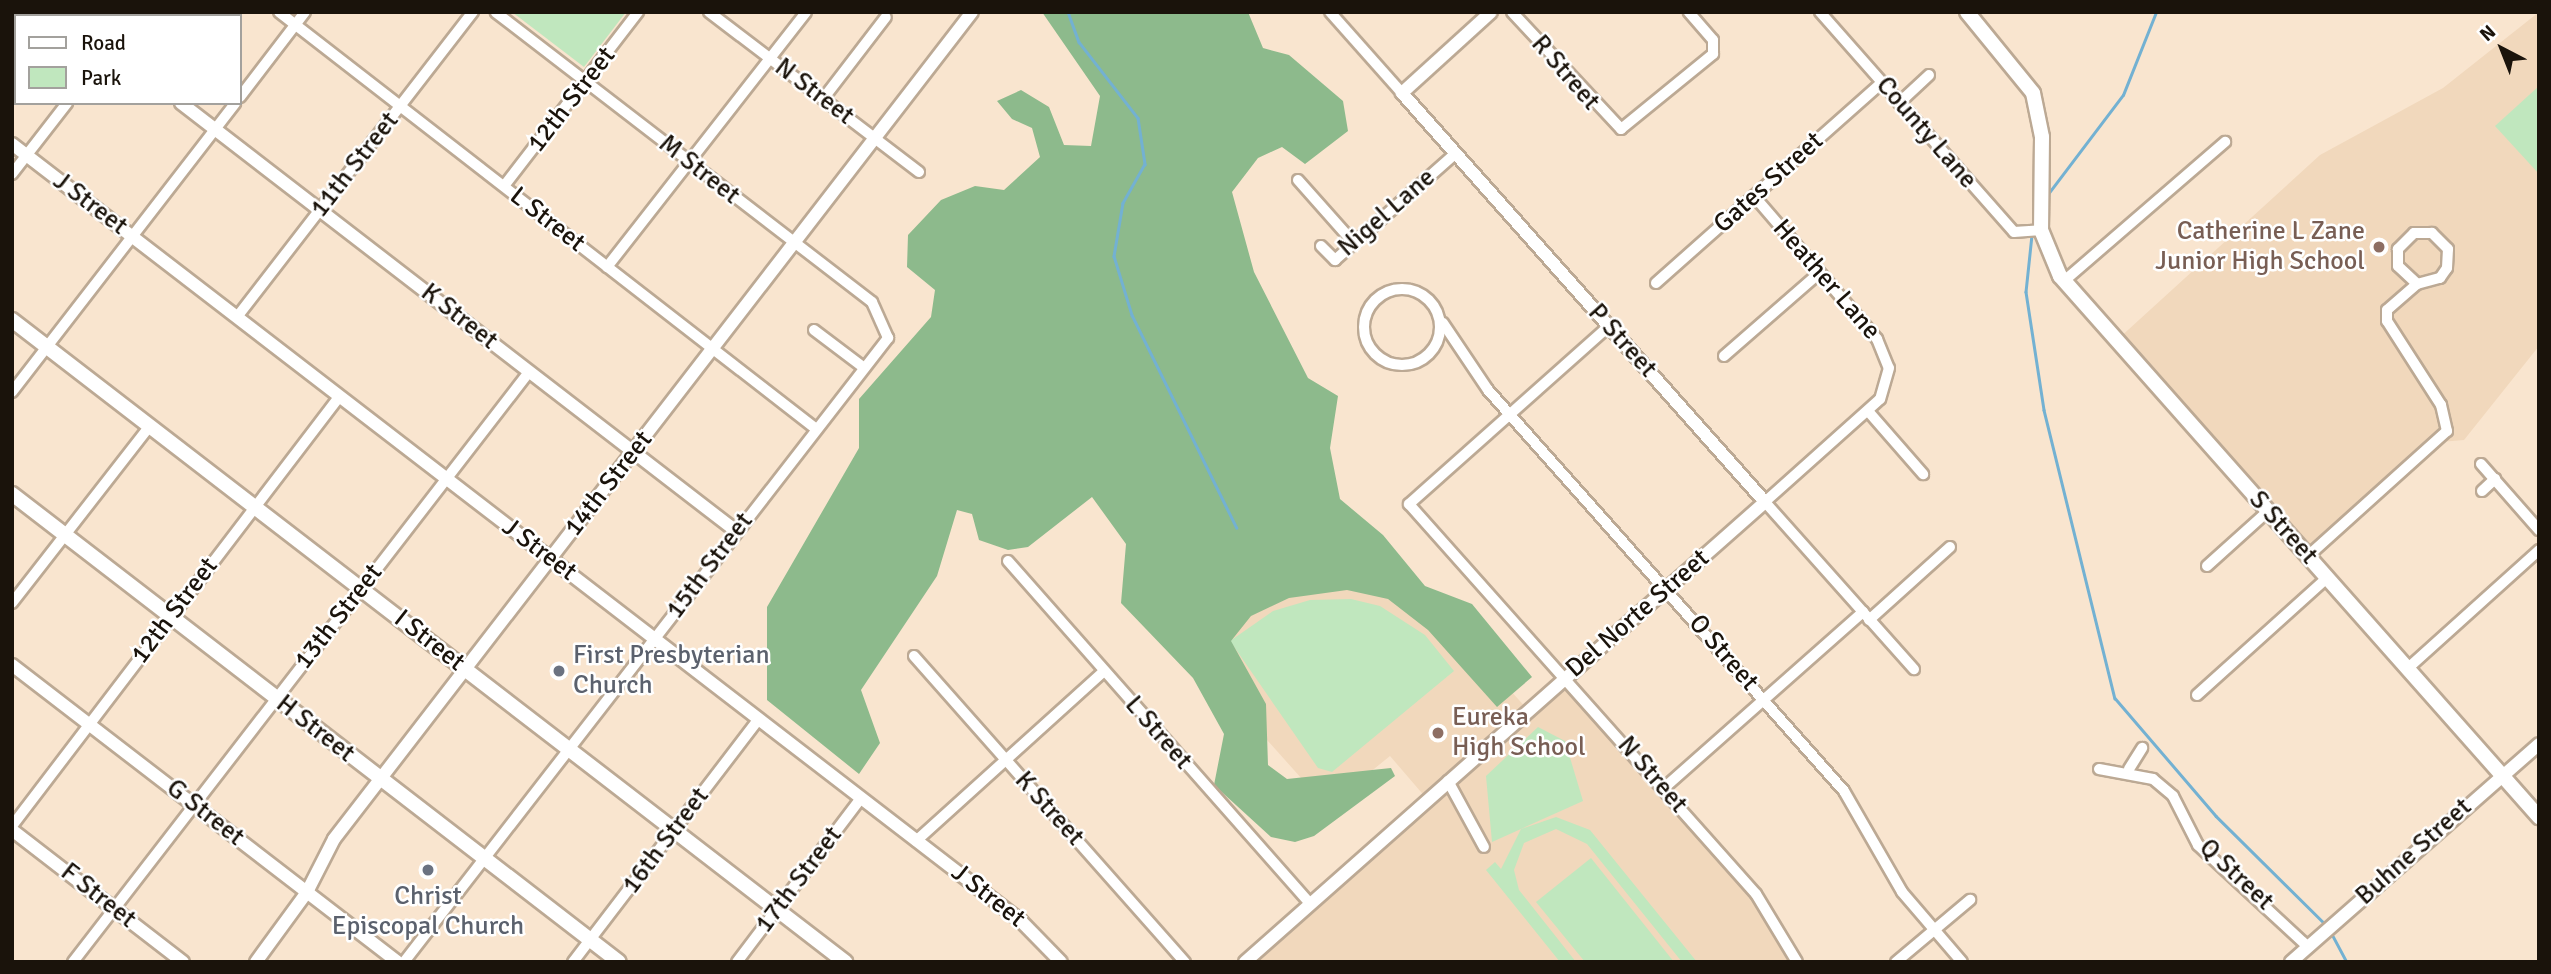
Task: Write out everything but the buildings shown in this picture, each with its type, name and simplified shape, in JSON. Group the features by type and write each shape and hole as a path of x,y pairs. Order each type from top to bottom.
{"main road":[{"path":"1967,12 2033,93 2042,129 2041,230"},
{"name":"S Street","path":"2041,230 2064,281 2539,817"},
{"name":"I Street","path":"12,320 845,962"},
{"name":"H Street","path":"12,494 620,962"}],"street":[{"name":"L Street","path":"279,12 815,428"},
{"path":"242,94 305,12"},
{"name":"11th Street","path":"237,317 473,12"},
{"name":"M Street","path":"496,12 872,302 888,338"},
{"name":"12th Street","path":"504,186 586,83 638,12"},
{"name":"N Street","path":"709,12 919,172"},
{"path":"607,267 806,12"},
{"name":"14th Street","path":"256,962 307,892 334,839 972,12"},
{"name":"P Street","path":"1330,12 1914,669"},
{"path":"1402,93 1491,12"},
{"name":"R Street","path":"1512,12 1621,129 1698,69 1715,47 1689,12"},
{"name":"County Lane","path":"1821,12 2014,232 2041,230"},
{"path":"822,99 886,17"},
{"path":"1899,103 1929,75"},
{"name":"Gates Street","path":"1657,283 1881,83"},
{"path":"12,174 65,105"},
{"name":"K Street","path":"184,105 736,531"},
{"path":"12,393 233,105"},
{"path":"2064,281 2225,142"},
{"name":"J Street","path":"12,144 1021,921 1060,962"},
{"name":"Nigel Lane","path":"1321,246 1335,260 1455,154"},
{"path":"1298,180 1354,243"},
{"name":"Heather Lane","path":"1754,196 1877,339 1889,368"},
{"path":"2308,556 2447,431 2445,412 2387,321 2388,310 2417,284 2440,278 2447,268 2448,249 2432,233 2414,233 2398,249 2398,265 2417,284"},
{"path":"1724,356 1819,272"},
{"path":"1403,287 1426,295 1443,323 1435,343 1399,366 1379,360 1363,336 1366,316 1403,287"},
{"name":"O Street","path":"1443,323 1510,413 1850,797 1902,892 1962,962"},
{"path":"1510,413 1609,326"},
{"path":"814,330 863,368"},
{"name":"15th Street","path":"404,962 815,428 888,338"},
{"name":"Del Norte Street","path":"1245,962 1868,411 1886,391 1889,368"},
{"name":"13th Street","path":"73,962 529,372"},
{"name":"12th Street","path":"12,828 339,397"},
{"path":"1868,411 1923,474"},
{"name":"N Street","path":"1510,413 1409,504 1566,676 1756,894 1797,962"},
{"path":"12,603 150,426"},
{"path":"2481,464 2539,530"},
{"path":"2482,491 2495,479"},
{"path":"2207,566 2268,511"},
{"path":"1664,788 1762,697 1950,547"},
{"path":"2407,669 2539,550"},
{"name":"L Street","path":"1008,561 1310,904"},
{"path":"2197,695 2327,578"},
{"name":"K Street","path":"914,656 1185,962"},
{"name":"G Street","path":"12,665 397,962"},
{"path":"916,841 1104,671"},
{"name":"16th Street","path":"573,962 759,719"},
{"name":"Buhne Street","path":"2291,962 2501,774 2539,744"},
{"path":"2099,769 2129,769 2142,747"},
{"name":"Q Street","path":"2129,769 2173,796 2198,845 2308,947"},
{"path":"1448,781 1484,847"},
{"name":"17th Street","path":"737,962 861,798"},
{"name":"F Street","path":"12,828 183,962"},
{"path":"1896,962 1970,900"}],"shaded area":[{"name":"Catherine L Zane Junior High School","path":"2539,12 2539,346 2464,440 2440,442 2308,556 2117,340 2320,155 2443,88"},
{"name":"Eureka High School","path":"1342,505 1528,710 1566,676 1756,894 1797,962 1245,962 1427,799 1390,756 1327,807 1184,647"}],"green space":[{"path":"512,12 626,12 584,67"},
{"path":"1042,12 1248,12 1263,48 1289,55 1343,101 1348,131 1305,164 1282,147 1258,158 1232,192 1254,272 1308,378 1338,396 1330,448 1340,499 1383,535 1425,586 1472,604 1532,677 1497,707 1428,630 1388,599 1347,590 1289,598 1251,616 1231,641 1266,704 1268,765 1287,779 1391,768 1395,776 1314,836 1295,842 1271,837 1214,785 1224,734 1193,678 1121,603 1126,544 1092,497 1028,547 1008,550 979,540 972,514 957,510 937,576 861,690 880,743 859,774 767,700 767,607 859,448 859,399 931,317 935,290 907,267 908,235 941,200 975,186 1004,190 1040,157 1032,128 1012,119 997,101 1021,90 1049,107 1064,145 1091,146 1100,96"},
{"path":"2539,86 2539,174 2495,126"},
{"path":"1351,599 1380,606 1425,635 1454,671 1332,772 1318,768 1230,641 1273,611 1310,600"},
{"path":"1538,727 1565,741 1583,801 1492,842 1486,776"},
{"path":"1556,817 1590,830 1697,962 1682,962 1587,844 1556,829 1524,843 1514,870 1519,890 1576,962 1560,962 1486,870 1495,862 1501,869 1521,829"},
{"path":"1591,858 1674,962 1585,962 1536,902"}],"waterway":[{"path":"1068,12 1079,42 1138,118 1145,164 1123,203 1114,256 1132,315 1237,528"},
{"path":"2048,194 2123,95 2156,12"},
{"path":"2032,235 2026,292 2044,410 2115,698 2216,816 2327,926"},
{"path":"2333,936 2347,962"}],"place":[{"name":"Catherine L Zane Junior High School","path":"2379,247"},
{"name":"First Presbyterian Church","path":"559,671"},
{"name":"Eureka High School","path":"1438,733"},
{"name":"Christ Episcopal Church","path":"428,870"}]}
